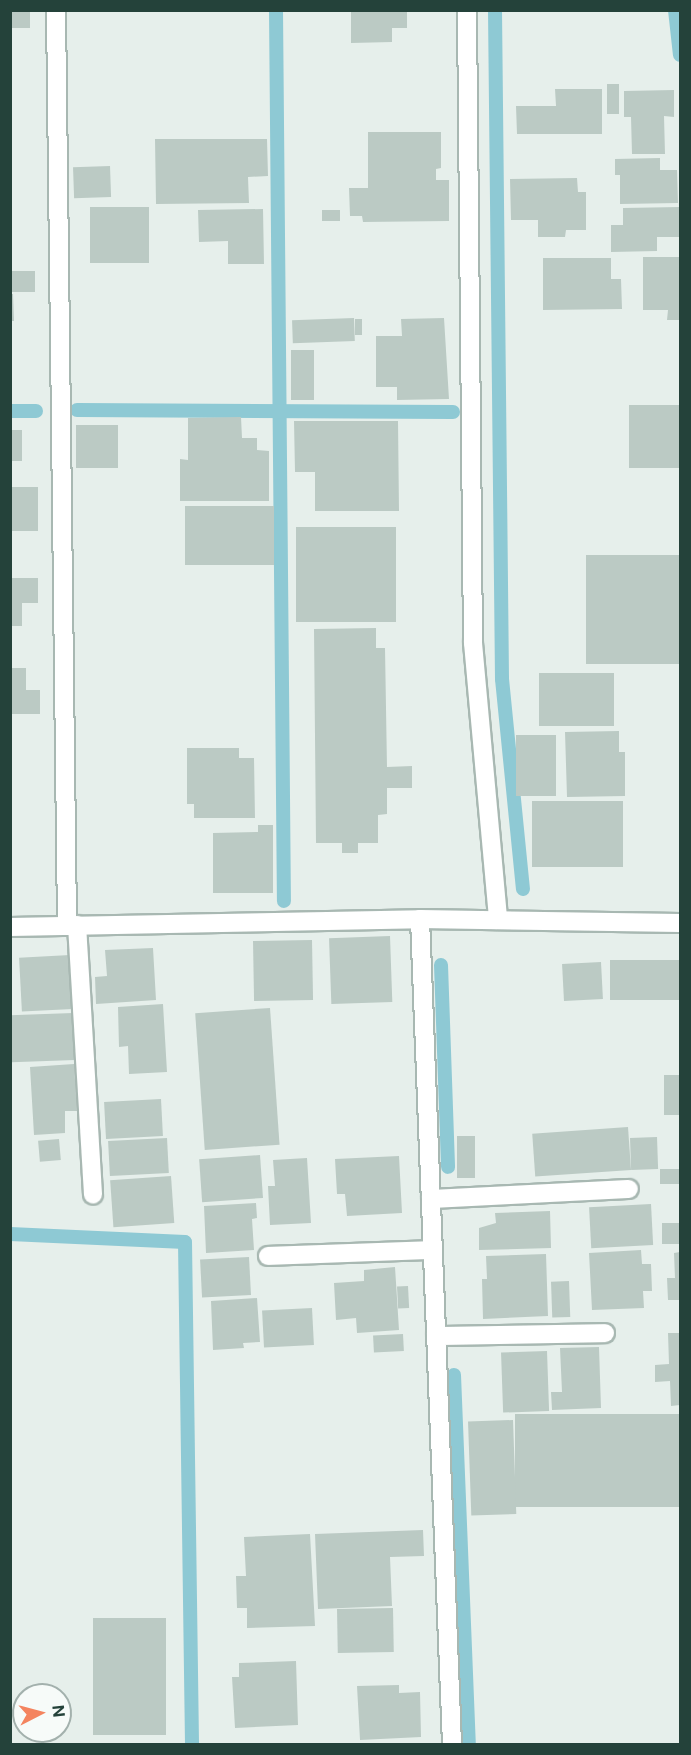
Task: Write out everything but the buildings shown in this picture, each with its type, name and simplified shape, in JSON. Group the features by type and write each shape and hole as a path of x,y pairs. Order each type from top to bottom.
{"street":[{"path":"56,10 72,925 93,1195"},
{"path":"468,10 473,643 498,920"},
{"path":"420,919 452,1744"},
{"path":"10,927 420,919 681,923"},
{"path":"431,1199 629,1189"},
{"path":"268,1256 433,1250"},
{"path":"436,1336 606,1333"}],"waterway":[{"path":"276,10 284,901"},
{"path":"495,10 502,679 523,889"},
{"path":"675,10 680,55"},
{"path":"77,410 453,412"},
{"path":"10,411 36,411"},
{"path":"441,965 448,1167"},
{"path":"10,1234 185,1242 192,1744"},
{"path":"454,1375 469,1744"}]}
